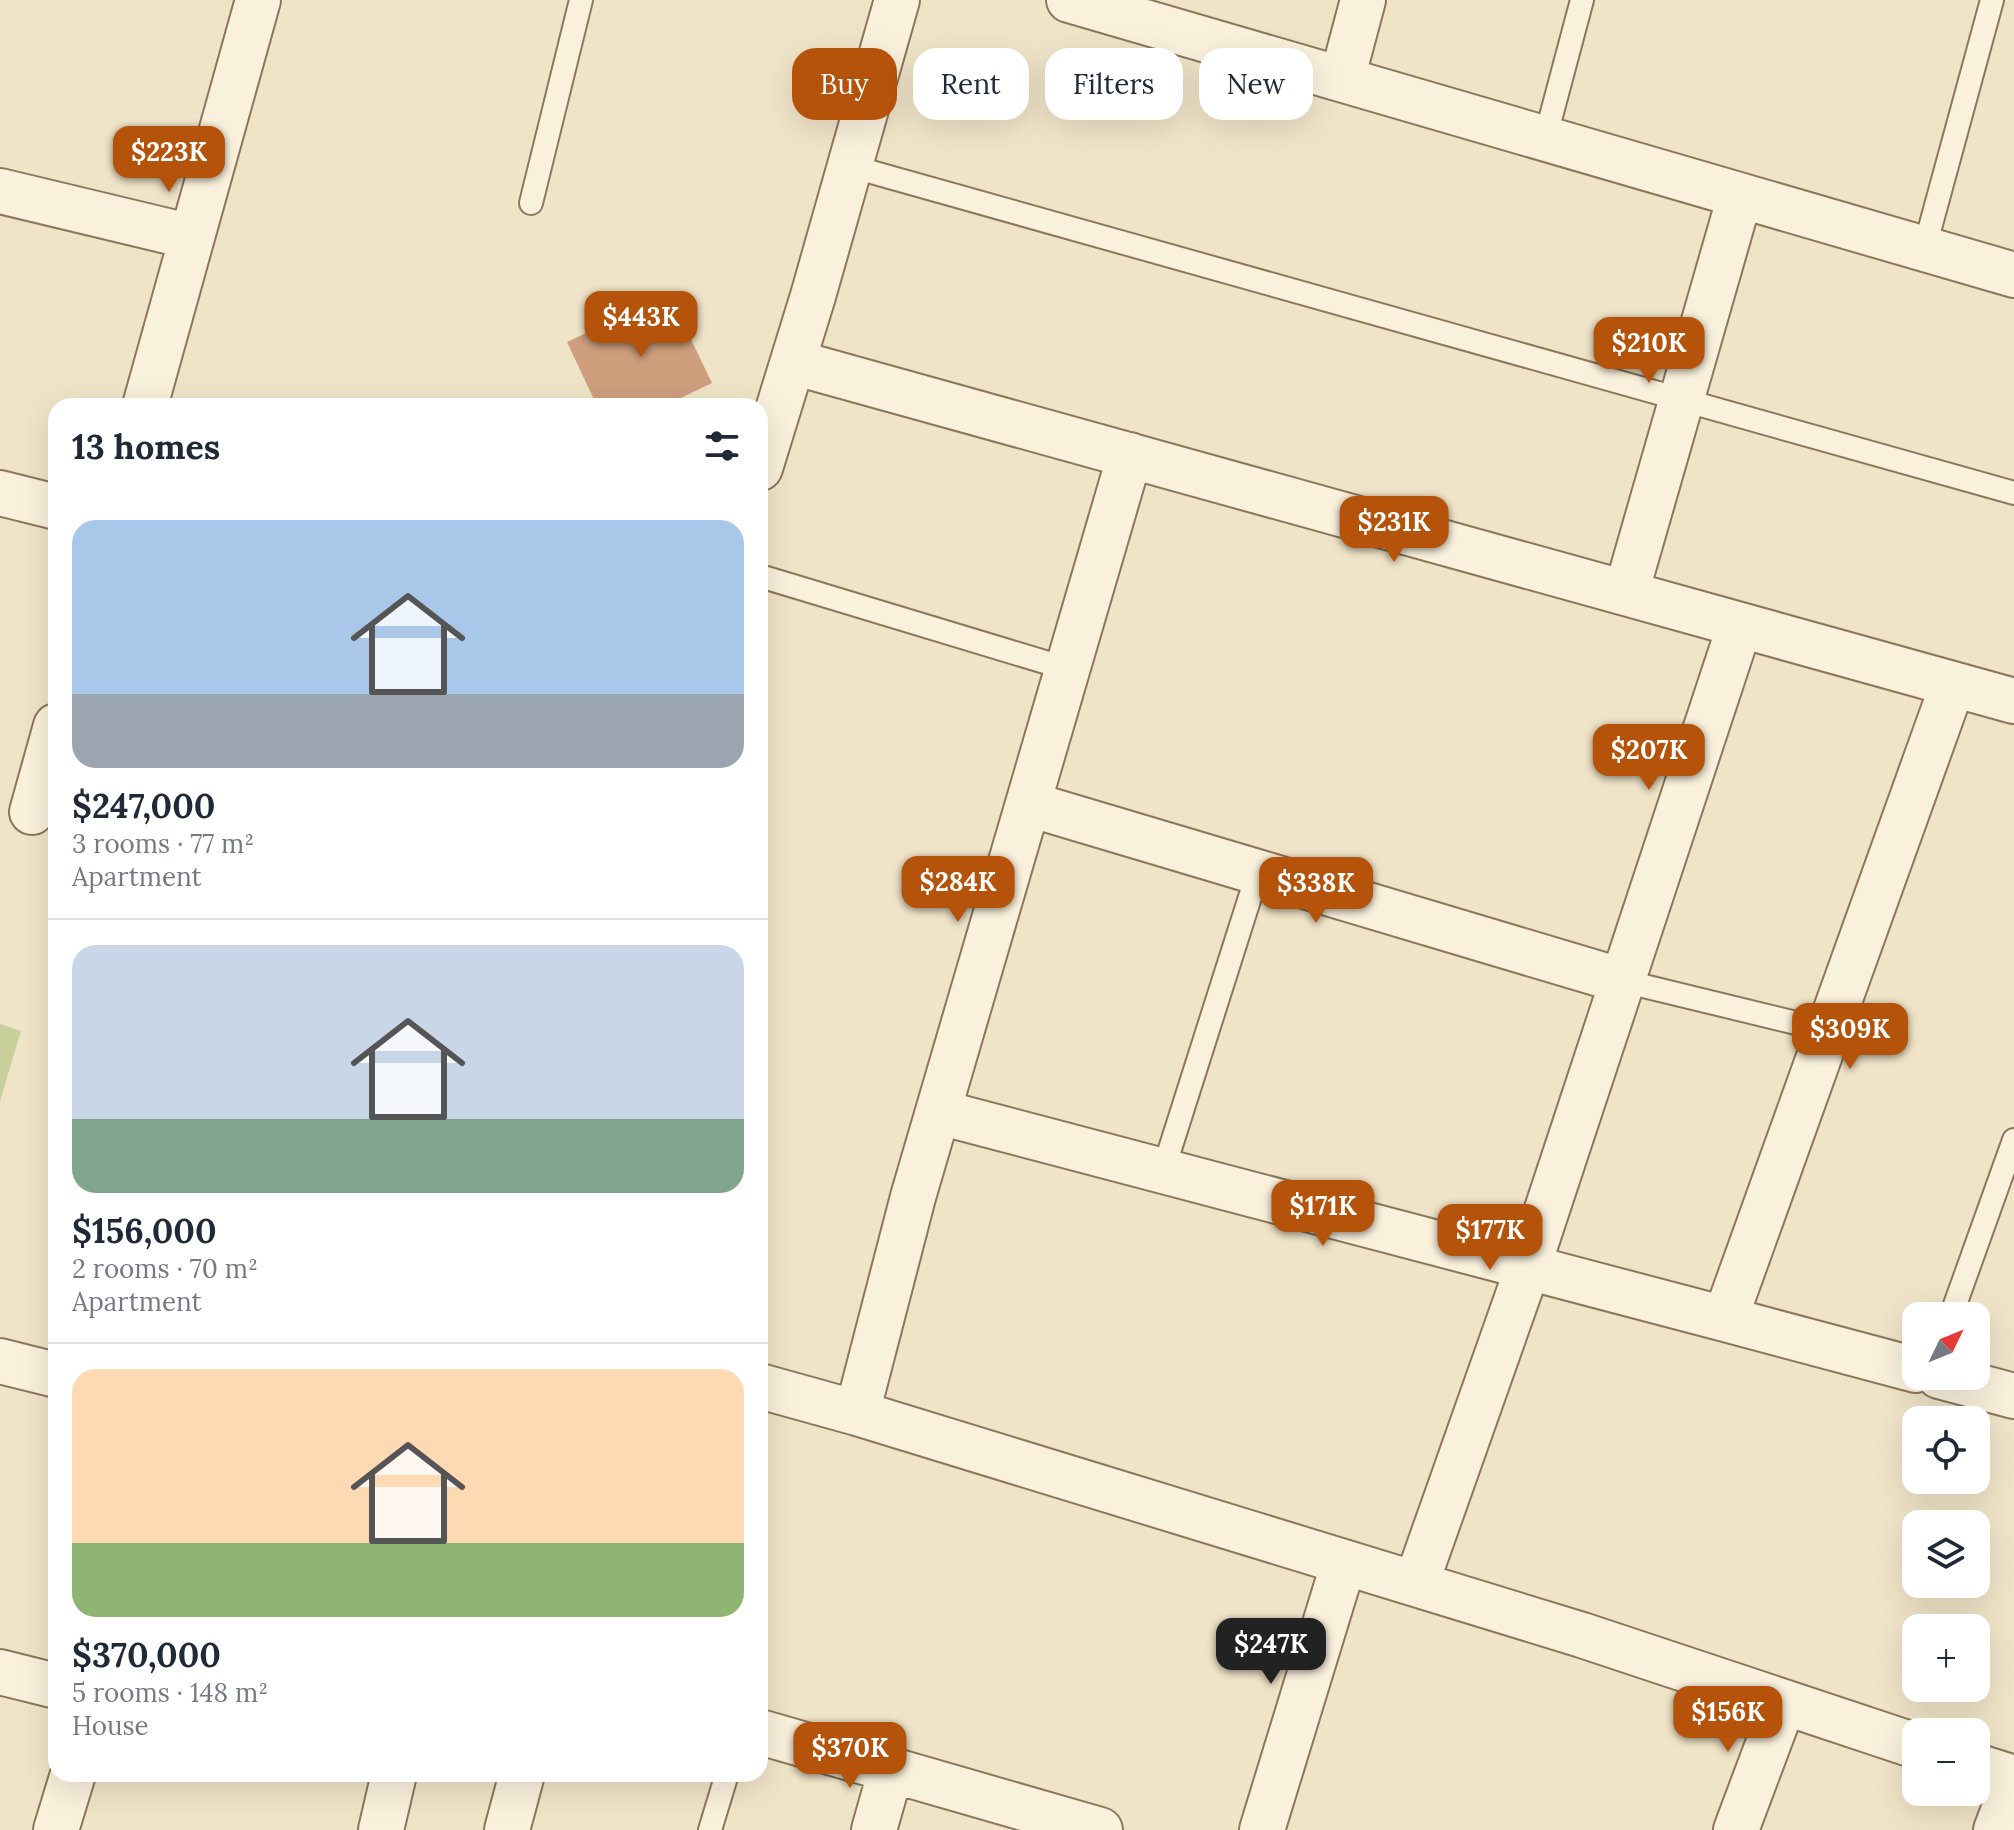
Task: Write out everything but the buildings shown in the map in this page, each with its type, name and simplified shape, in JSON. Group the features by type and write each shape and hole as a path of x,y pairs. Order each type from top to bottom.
{"street":[{"path":"147,398 258,0"},
{"path":"768,442 897,0"},
{"path":"1069,0 1146,11 1342,79 2014,275"},
{"path":"1342,79 1363,0"},
{"path":"0,191 192,237"},
{"path":"1626,593 1740,196"},
{"path":"793,362 2014,701"},
{"path":"857,1413 913,1197 1130,455"},
{"path":"0,493 48,505"},
{"path":"1416,1584 1528,1267 1740,625"},
{"path":"1725,1319 1953,684"},
{"path":"29,811 48,751"},
{"path":"1029,804 1623,981"},
{"path":"939,1112 1902,1366"},
{"path":"0,1361 48,1373"},
{"path":"768,1388 1582,1635 1902,1741"},
{"path":"1990,1390 2014,1396"},
{"path":"1262,1830 1344,1562"},
{"path":"0,1672 48,1684"},
{"path":"1736,1830 1784,1702"},
{"path":"768,1734 1100,1830"},
{"path":"874,1830 891,1770"},
{"path":"1990,1772 2014,1781 1996,1830"},
{"path":"56,1830 71,1782"},
{"path":"381,1830 392,1782"},
{"path":"507,1830 520,1782"}],"lane":[{"path":"531,203 581,0"},
{"path":"1545,139 1582,0"},
{"path":"1924,250 1992,0"},
{"path":"850,166 2014,493"},
{"path":"768,578 1068,669"},
{"path":"1163,1171 1258,872"},
{"path":"1623,981 1829,1031"},
{"path":"1956,1302 2014,1140"},
{"path":"710,1830 725,1782"}],"green space":[{"path":"0,1024 21,1031 0,1101"}]}
